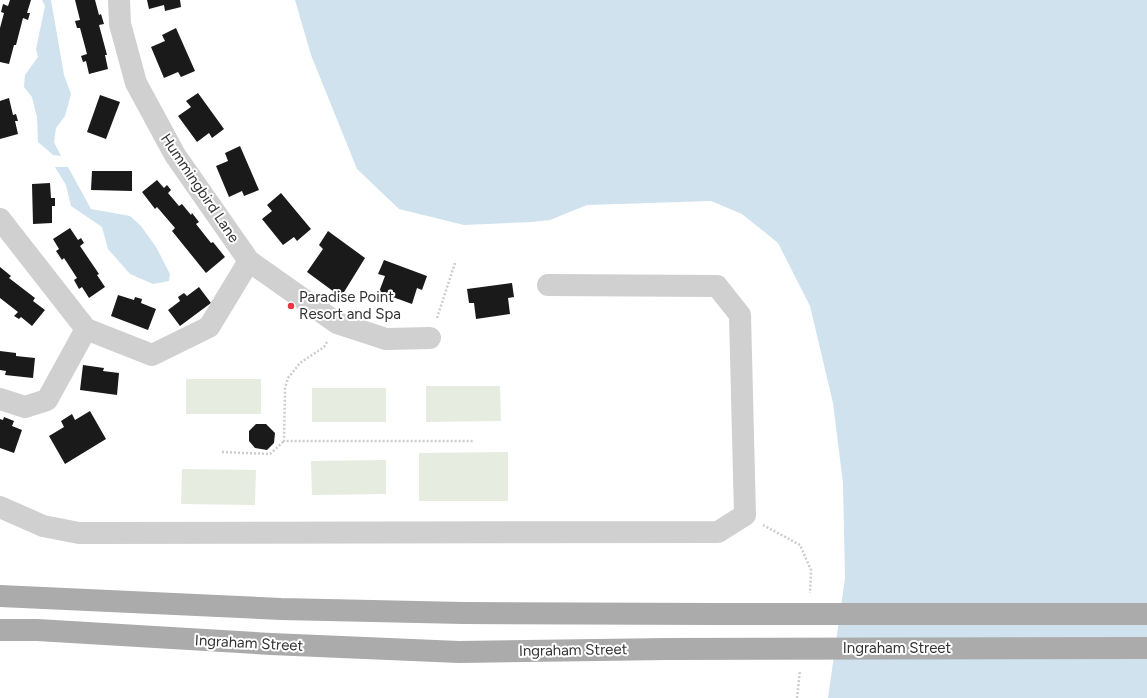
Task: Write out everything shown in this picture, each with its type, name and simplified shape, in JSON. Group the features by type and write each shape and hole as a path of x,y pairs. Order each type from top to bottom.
{"main road":[{"path":"0,596 288,609 463,613 1147,614"},
{"name":"Ingraham Street","path":"0,630 37,630 263,644 459,652 720,649 1147,648"}],"street":[{"name":"Hummingbird Lane","path":"119,0 120,24 136,83 175,155 250,261 336,323 386,339 430,338"},
{"path":"0,219 86,329 152,355 209,327 250,261"},
{"path":"0,507 43,526 79,533 718,532 745,515 740,315 717,286 548,285"},
{"path":"0,399 26,407 47,400 86,329"}],"path":[{"path":"430,338 455,263"},
{"path":"284,441 285,388 288,378 300,363 324,347 336,323"},
{"path":"222,452 270,454 284,441 474,442"}],"shaded area":[{"path":"186,379 261,379 261,414 186,414"},
{"path":"426,386 500,386 501,421 426,422"},
{"path":"312,388 386,388 386,422 312,422"},
{"path":"508,452 508,501 419,501 419,453"},
{"path":"386,460 386,494 312,495 311,461"},
{"path":"182,469 256,470 255,505 181,504"}],"water":[{"path":"42,0 51,0 64,75 71,94 65,116 56,128 54,142 61,156 53,155 38,142 37,117 32,97 24,87 25,75 38,57 36,49 45,6"},
{"path":"295,0 1147,0 1147,698 828,698 845,578 843,483 833,403 810,306 778,243 742,214 711,201 587,205 550,220 464,225 399,209 357,169 311,55"},
{"path":"55,167 68,167 91,209 130,216 141,226 156,247 170,274 169,281 153,284 130,274 108,249 102,227 71,206 66,185"}],"building":[{"path":"10,0 31,0 27,13 30,13 28,20 23,18 9,64 0,62 0,28 4,13 1,12 3,4 8,6"},
{"path":"75,0 95,0 99,15 101,14 104,24 99,25 107,55 105,55 108,69 89,74 86,61 83,62 81,56 87,54 80,28 77,28 75,21 80,20"},
{"path":"147,0 180,0 181,7 165,11 164,5 149,9"},
{"path":"176,28 195,71 181,77 178,72 164,78 151,47 165,41 162,35"},
{"path":"198,93 224,129 212,138 209,133 197,142 178,116 191,107 186,101"},
{"path":"100,95 120,102 106,139 87,132"},
{"path":"9,98 13,115 16,114 18,121 15,121 18,134 0,139 0,101"},
{"path":"240,146 259,190 244,196 242,191 229,197 216,166 228,161 225,153"},
{"path":"92,171 132,171 132,191 91,190"},
{"path":"157,180 164,188 167,185 171,190 168,193 179,206 182,204 191,215 192,213 199,222 196,224 211,243 213,242 225,257 206,273 172,231 175,228 157,207 155,209 142,192"},
{"path":"50,183 51,198 55,198 55,206 52,206 52,223 33,224 32,184"},
{"path":"281,193 311,229 297,241 294,237 283,245 262,219 272,211 267,205"},
{"path":"70,228 78,240 81,238 84,243 80,246 99,274 97,275 105,287 89,298 82,287 79,289 74,280 77,278 64,258 62,260 56,251 59,249 53,239"},
{"path":"328,231 365,258 341,297 307,272 323,249 319,245"},
{"path":"384,260 427,276 422,290 417,288 412,304 379,292 385,276 378,274"},
{"path":"0,267 11,276 9,278 35,298 33,301 45,310 32,326 21,317 19,319 14,316 18,312 0,298"},
{"path":"512,283 514,297 508,298 510,314 476,319 474,303 469,303 467,289"},
{"path":"199,287 211,303 180,326 168,310 180,301 178,297 184,293 187,296"},
{"path":"118,295 134,300 135,297 142,299 141,303 156,309 148,330 111,316"},
{"path":"0,351 16,353 16,356 35,358 33,378 5,375 6,371 0,370"},
{"path":"83,365 104,368 103,371 119,373 117,395 80,390"},
{"path":"90,411 106,439 65,464 49,436 64,427 61,421 72,414 75,420"},
{"path":"4,417 14,421 12,426 22,430 14,453 0,448 0,419 3,420"},
{"path":"256,424 266,424 275,433 274,443 267,450 255,448 249,441 249,431"}],"place":[{"name":"Paradise Point Resort and Spa","path":"291,306"}]}
